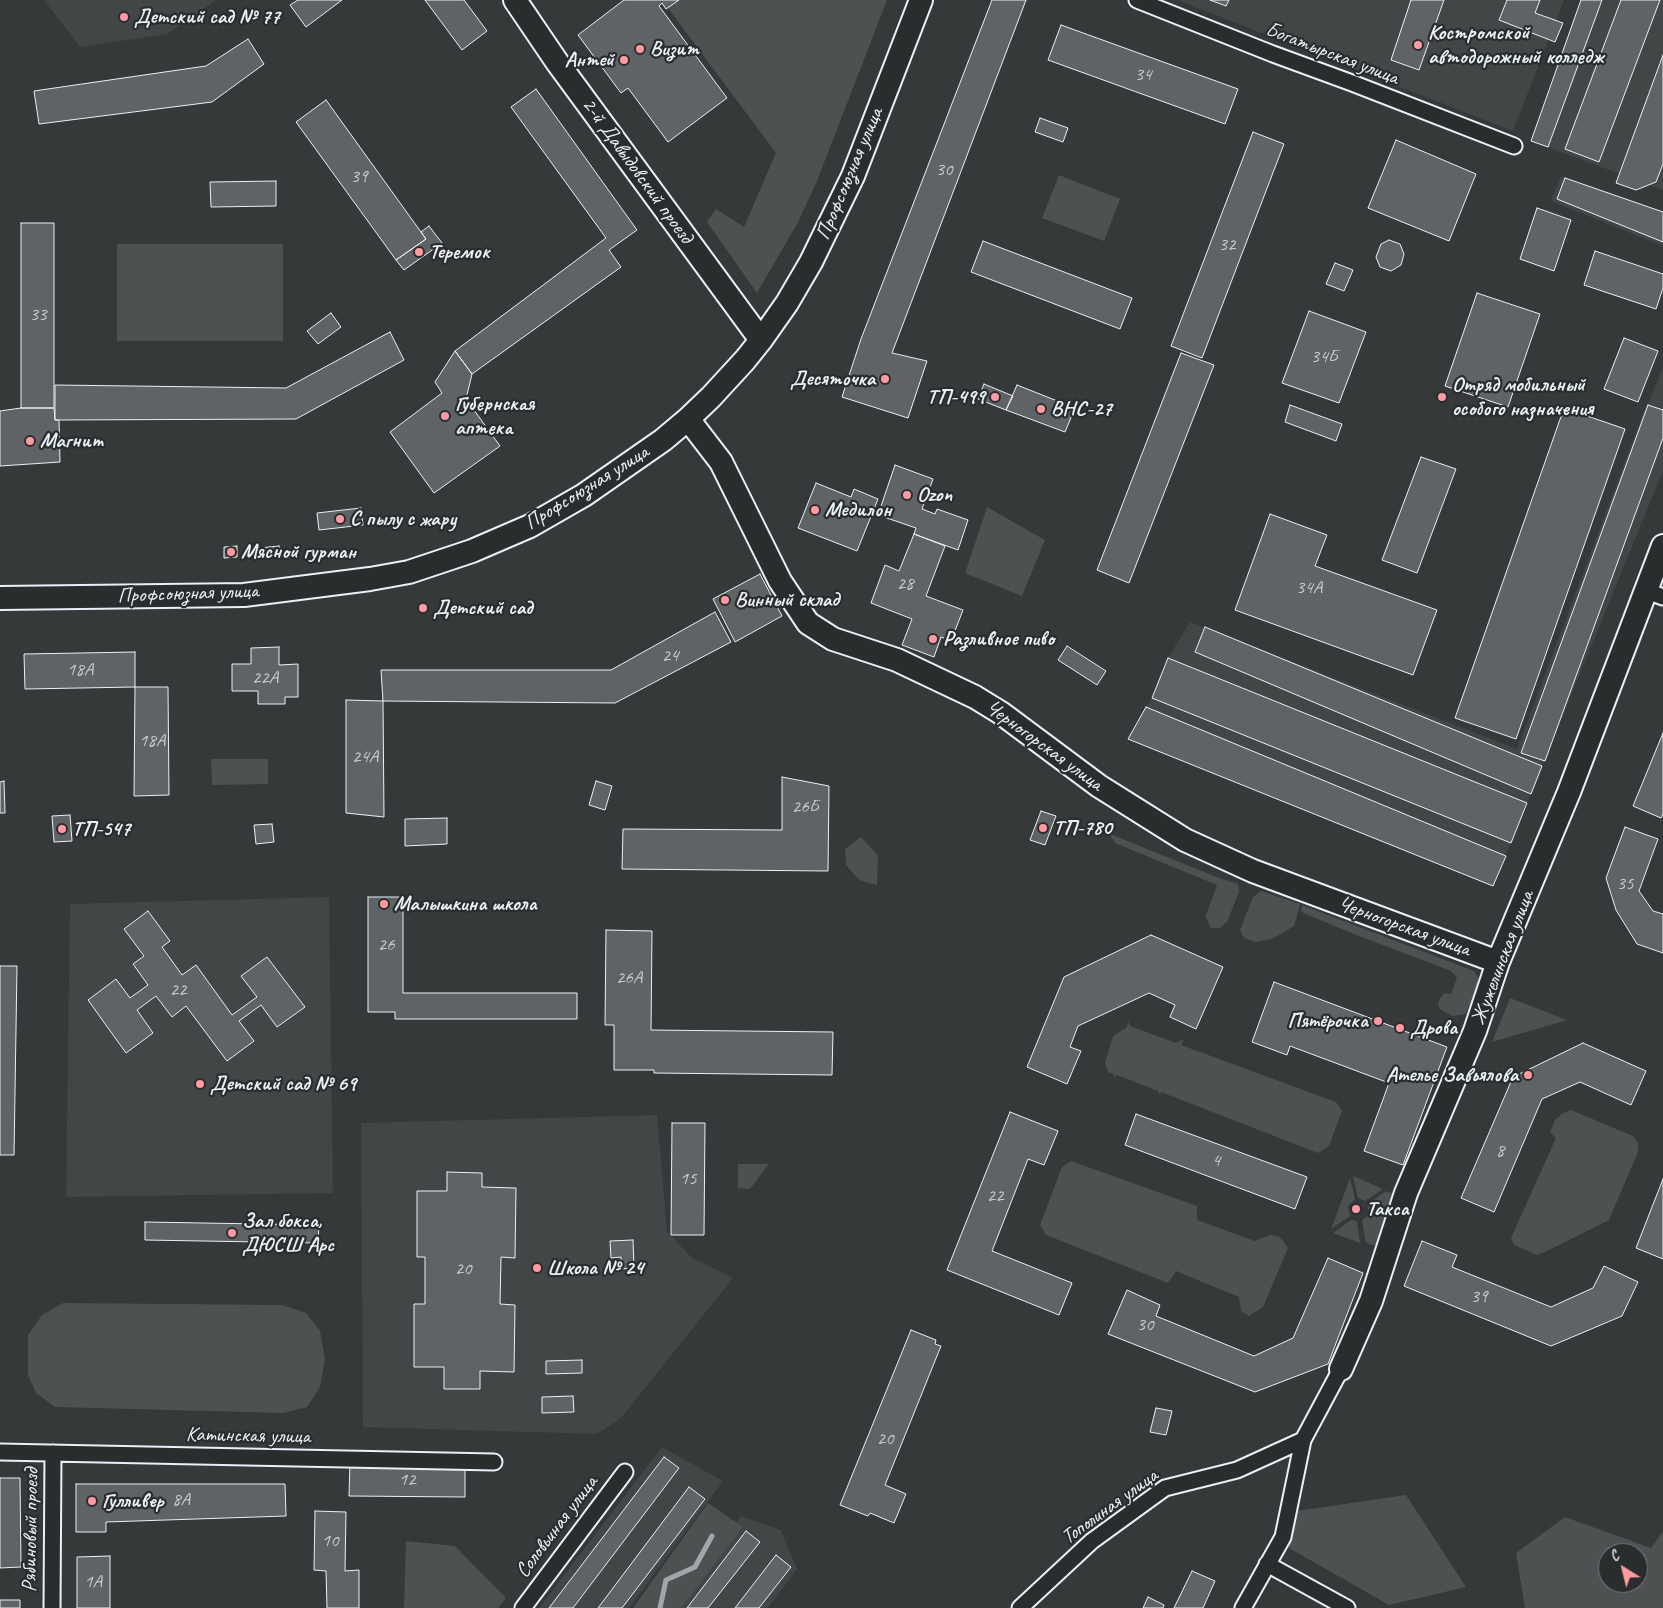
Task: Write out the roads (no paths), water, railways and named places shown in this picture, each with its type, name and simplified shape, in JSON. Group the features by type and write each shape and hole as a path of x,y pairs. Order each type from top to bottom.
{"street":[{"name":"2-й Давыдовский проезд","path":"515,0 761,340"},
{"name":"Профсоюзная улица","path":"0,598 244,594 348,583 409,572 472,551 530,526 584,495 663,440 688,419 711,397 761,340 787,303 833,220 853,176 921,0"},
{"name":"Богатырская улица","path":"1137,0 1514,146"},
{"name":"Черногорская улица","path":"688,419 721,462 780,581 808,623 833,639 897,660 975,697 1001,713 1099,786 1185,840 1253,871 1498,962"},
{"name":"Жужелинская улица","path":"1342,1369 1371,1301 1401,1207 1475,1030 1498,962 1655,594 1663,546"},
{"path":"1243,1608 1283,1537 1303,1440 1342,1369"},
{"name":"Тополиная улица","path":"1020,1608 1092,1541 1165,1488 1237,1470 1303,1440"},
{"name":"Катинская улица","path":"0,1452 494,1462"},
{"name":"Рябиновый проезд","path":"52,1608 53,1453"},
{"name":"Соловьиная улица","path":"523,1608 625,1472"},
{"path":"1267,1564 1347,1608"}],"waterway":[{"path":"660,1608 666,1580 695,1567 712,1536"}],"place":[{"name":"Детский сад № 77","path":"124,17"},
{"name":"Костромской автодорожный колледж","path":"1418,45"},
{"name":"Визит","path":"640,49"},
{"name":"Антей","path":"624,60"},
{"name":"Теремок","path":"419,252"},
{"name":"Десяточка","path":"885,379"},
{"name":"ТП-499","path":"995,397"},
{"name":"Отряд мобильный особого назначения","path":"1442,397"},
{"name":"ВНС-27","path":"1041,409"},
{"name":"Губернская аптека","path":"445,416"},
{"name":"Магнит","path":"30,441"},
{"name":"Ozon","path":"907,495"},
{"name":"Медилон","path":"815,510"},
{"name":"С пылу с жару","path":"340,519"},
{"name":"Мясной гурман","path":"231,552"},
{"name":"Винный склад","path":"725,600"},
{"name":"Детский сад","path":"423,608"},
{"name":"Разливное пиво","path":"933,639"},
{"name":"ТП-780","path":"1043,828"},
{"name":"ТП-547","path":"62,829"},
{"name":"Малышкина школа","path":"384,904"},
{"name":"Пятёрочка","path":"1378,1021"},
{"name":"Дрова","path":"1400,1028"},
{"name":"Ателье Завьялова","path":"1528,1075"},
{"name":"Детский сад № 69","path":"200,1084"},
{"name":"Такса","path":"1356,1209"},
{"name":"Зал бокса, ДЮСШ Арс","path":"232,1233"},
{"name":"Школа № 24","path":"537,1268"},
{"name":"Гулливер","path":"92,1501"}]}
